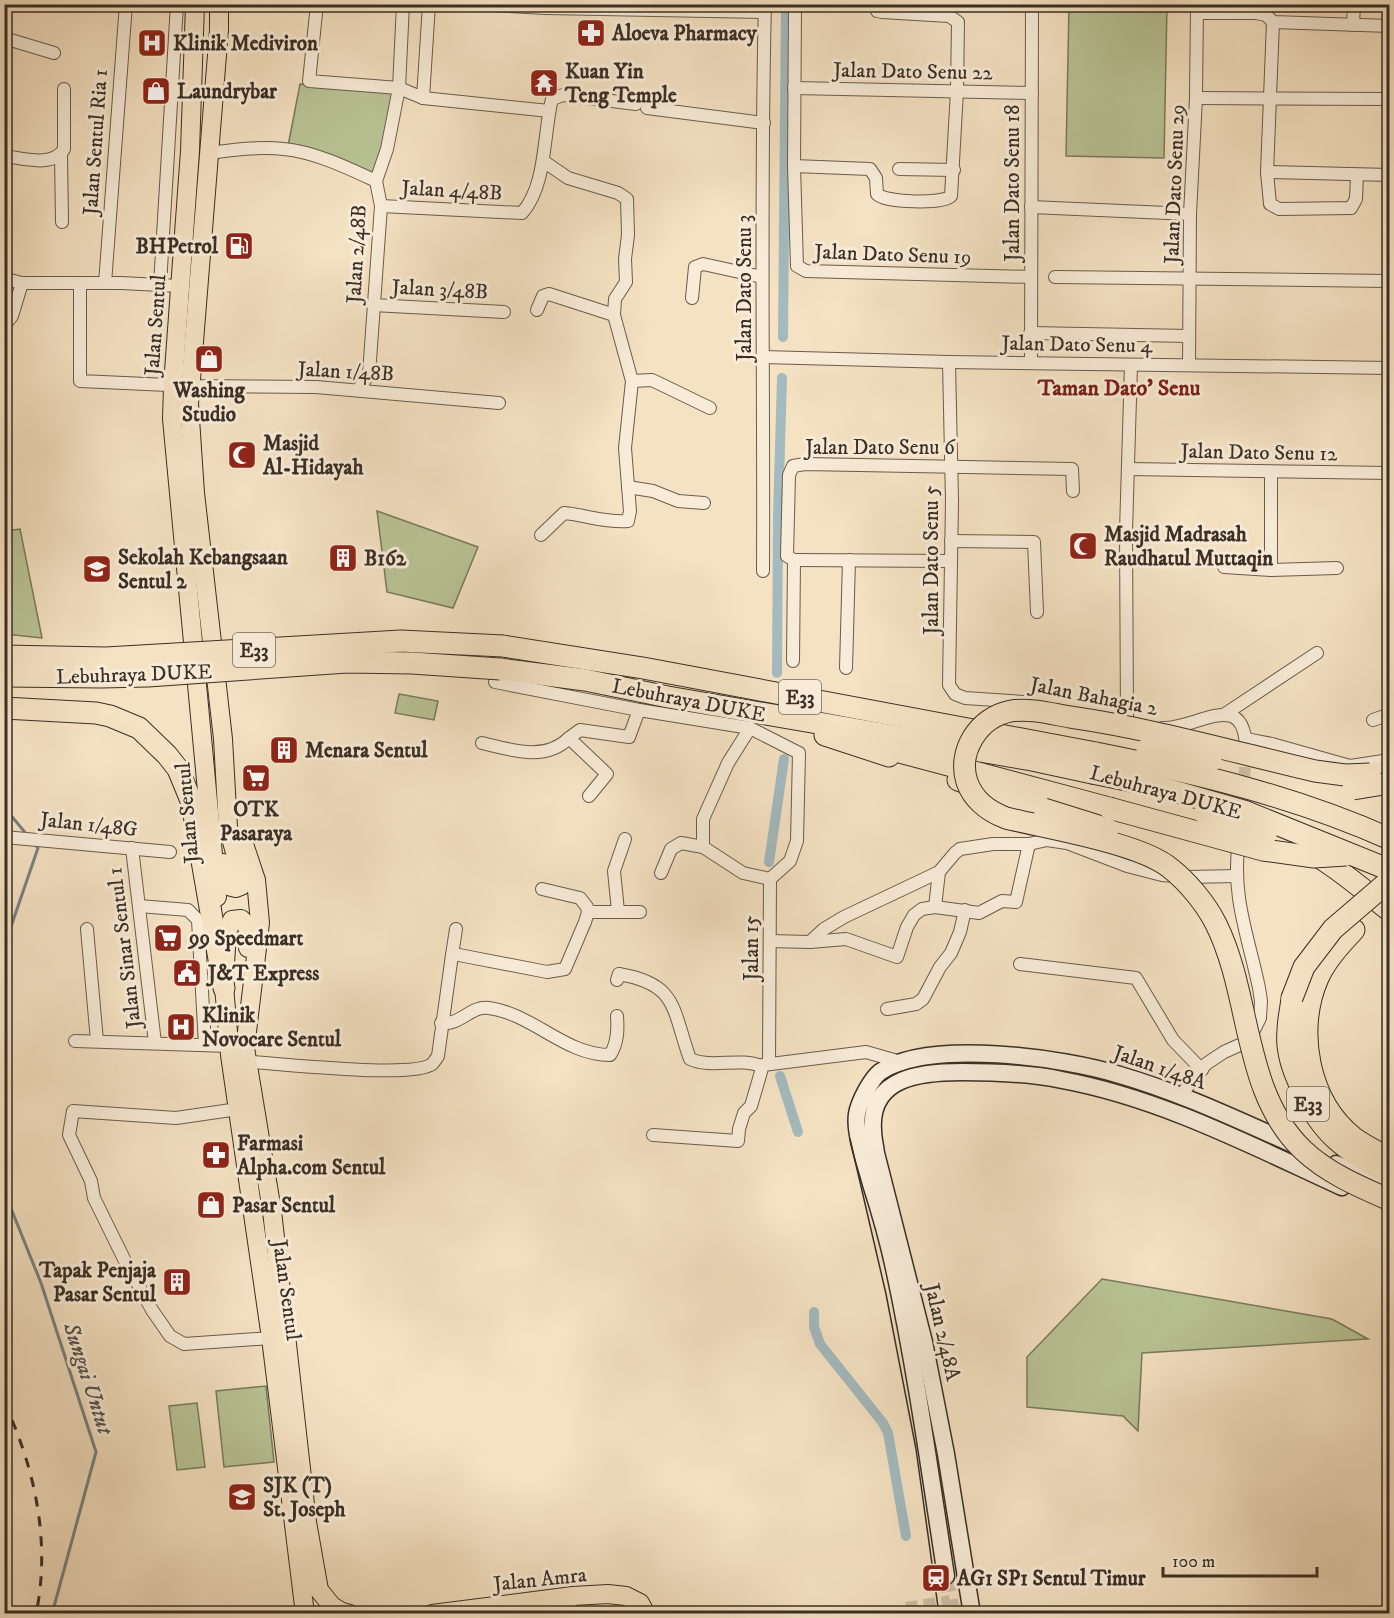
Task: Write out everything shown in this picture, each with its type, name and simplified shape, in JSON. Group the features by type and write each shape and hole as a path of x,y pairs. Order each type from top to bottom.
{"highway":[{"name":"Lebuhraya DUKE","path":"4,656 106,658 401,640 502,646 654,670 880,712 1096,762 1156,786 1233,808 1389,870"},
{"name":"Lebuhraya DUKE","path":"4,676 148,676 346,662 412,663 498,676 585,680 748,719 985,752 1173,769 1250,788 1353,823 1389,841"},
{"path":"4,708 96,713 132,724 167,754 178,770 192,802 224,988"},
{"path":"1380,772 1345,775 1315,771 1101,722 1035,712 1012,711 990,719 979,727 967,748 964,772 971,793 992,812 1006,818 1104,841 1146,854 1169,867 1201,901 1216,924 1231,963 1254,1057 1270,1103 1282,1125 1304,1151 1347,1180 1389,1199"},
{"path":"748,719 1108,808 1263,850 1298,855 1345,855 1370,850 1389,841"},
{"path":"748,719 922,766 978,788 1107,829 1157,848 1180,862 1214,899 1225,920 1242,962 1266,1054 1282,1097 1294,1121 1315,1147 1389,1199"},
{"path":"1096,762 1195,758 1320,786 1360,789 1389,783"},
{"path":"1096,762 1181,805 1308,850 1330,864 1389,912"},
{"name":"E33","path":"1389,880 1333,929 1304,967 1292,998 1287,1033 1292,1066 1305,1098 1319,1123 1340,1144 1389,1174"},
{"path":"1389,896 1334,952 1318,976 1311,997 1307,1025 1308,1055 1315,1083 1331,1114 1353,1137 1389,1159"}],"main road":[{"name":"Jalan Sentul","path":"195,4 188,178 180,286 182,385 189,404 195,493 222,732 239,829 256,880 260,923 241,1052 238,1109 271,1338 306,1614"},
{"name":"Jalan Sentul","path":"219,4 209,153 182,385 172,419 224,988 241,1052 272,1211 316,1581 324,1599 342,1612 350,1614"},
{"path":"202,728 225,880 228,886 236,888 241,886 242,881 228,827 222,732"},
{"path":"224,988 229,924 232,920 241,920 249,930 241,1052"},
{"name":"Jalan 1/48A","path":"905,1069 946,1054 996,1054 1076,1063 1120,1074 1180,1096 1389,1188"},
{"path":"880,1072 905,1069"},
{"path":"889,1088 905,1069"},
{"name":"Jalan 1/48A","path":"905,1069 992,1072 1061,1079 1114,1092 1186,1117 1389,1209"},
{"name":"Jalan 2/48A","path":"880,1072 873,1079 857,1113 858,1130 893,1266 908,1340 946,1576"},
{"name":"Jalan 2/48A","path":"889,1088 879,1101 872,1128 876,1153 924,1342 946,1454 972,1614"},
{"name":"Jalan Amra","path":"432,1614 570,1605 608,1594 626,1596 640,1603 646,1614"}],"street":[{"name":"Jalan Sentul Ria 1","path":"105,283 126,4"},
{"path":"160,285 177,4"},
{"path":"317,4 309,81 399,88 423,98 549,111 552,99 563,95 764,123"},
{"path":"376,181 387,149 399,88 403,4"},
{"path":"423,98 429,4"},
{"path":"470,4 711,11 764,8"},
{"path":"711,11 730,4"},
{"path":"795,4 794,166 865,168 874,173 876,189 881,198 947,200 953,191 959,27 954,18 882,12 877,11 873,4"},
{"name":"Jalan Dato Senu 18","path":"1031,362 1032,4"},
{"path":"1353,25 1354,4"},
{"name":"Jalan Dato Senu 3","path":"763,571 764,8"},
{"path":"1197,9 1256,13 1266,15 1273,22 1389,26"},
{"name":"Jalan Dato Senu 29","path":"1189,365 1190,214 1196,98 1197,9"},
{"path":"1273,22 1267,172 1270,204 1279,209 1351,208 1356,199 1357,175"},
{"path":"4,38 54,52"},
{"name":"Jalan Dato Senu 22","path":"794,88 1032,93"},
{"path":"62,222 61,154 64,149 64,89"},
{"path":"1196,98 1389,99"},
{"name":"Jalan 4/48B","path":"381,206 522,213 530,204 543,161 549,111"},
{"name":"Jalan 2/48B","path":"209,153 284,149 325,160 376,181 381,206 369,374 358,390"},
{"path":"4,156 49,160 61,154"},
{"path":"541,536 564,513 581,514 613,522 628,521 630,511 625,438 632,381 614,315 615,299 626,282 627,199 618,193 568,178 543,161"},
{"name":"Jalan Dato Senu 19","path":"794,166 796,261 797,266 806,271 1031,277"},
{"path":"900,170 954,170"},
{"path":"1267,172 1389,175"},
{"path":"168,177 188,178"},
{"path":"1031,207 1190,214"},
{"path":"692,298 695,267 703,264 762,277"},
{"path":"4,275 10,280 22,283 180,286"},
{"path":"1055,278 1389,280"},
{"path":"4,326 12,316 22,283"},
{"name":"Jalan 1/48B","path":"80,283 80,381 358,390 499,403"},
{"path":"537,310 543,296 549,294 614,315"},
{"name":"Jalan 3/48B","path":"373,305 504,312"},
{"path":"1030,333 1189,336"},
{"name":"Jalan Dato Senu 4","path":"763,357 1389,368"},
{"name":"Jalan Dato Senu 5","path":"949,362 951,467 949,685"},
{"path":"1127,720 1126,592 1131,365"},
{"path":"632,381 652,380 710,408"},
{"name":"Jalan Dato Senu 6","path":"793,661 794,560 787,556 789,475 794,466 805,464 1072,469 1073,491"},
{"name":"Jalan Dato Senu 12","path":"1128,468 1389,473"},
{"path":"1271,472 1272,570"},
{"path":"628,487 653,491 678,501 704,503"},
{"path":"951,542 1034,542 1037,612"},
{"path":"794,560 951,561"},
{"path":"846,668 849,560"},
{"path":"1224,567 1272,570 1337,568"},
{"path":"1225,714 1317,653"},
{"path":"498,676 639,710 748,719 799,753 797,841 790,861 770,879 743,873 703,847 681,843 671,849 661,873"},
{"name":"Jalan Bahagia 2","path":"949,685 955,694 965,698 1065,706 1155,728 1172,729 1206,717 1225,714"},
{"path":"482,743 532,754 560,747 580,730 629,737 639,710"},
{"path":"1225,714 1239,720 1244,728 1246,744 1272,744 1350,766 1389,760"},
{"path":"1373,720 1389,714"},
{"path":"703,847 703,819 748,719"},
{"path":"569,738 607,774 589,796"},
{"path":"1180,1096 1202,1070 1224,1052 1247,1040 1260,1018 1260,994 1238,899 1240,834"},
{"name":"Jalan 1/48G","path":"6,837 37,838 170,852"},
{"path":"618,911 614,871 626,838"},
{"path":"810,942 824,929 844,917 939,872 960,849 993,844 1029,844 1047,840 1067,843 1127,866 1162,875 1237,876"},
{"path":"770,941 810,942 846,939 897,957 907,927 914,915 922,909 935,907 979,913 1002,901 1016,902 1029,844"},
{"name":"Jalan Sinar Sentul 1","path":"132,848 155,1043"},
{"path":"935,907 939,872"},
{"name":"Jalan 15","path":"653,1135 738,1140 744,1113 753,1101 765,1065 770,879"},
{"path":"452,956 459,955 548,972 565,969 573,954 576,939 588,912 580,898 542,889"},
{"path":"139,906 188,910 198,920 205,1045"},
{"path":"887,1009 916,1004 923,999 940,967 951,953 960,932 965,910"},
{"path":"588,912 640,912"},
{"path":"87,929 96,1041"},
{"path":"75,1041 205,1045 342,1069 416,1068 431,1065 438,1056 456,929"},
{"path":"1020,964 1136,978 1173,1040 1202,1070"},
{"path":"617,980 619,974 640,977 668,995 690,1059 698,1062 748,1062 765,1065 866,1052 905,1069"},
{"path":"441,1023 458,1022 470,1013 487,1007 516,1017 569,1045 593,1054 610,1055 615,1048 617,1016"},
{"path":"866,1052 878,1060 880,1072 889,1088"},
{"path":"238,1109 176,1118 73,1111 69,1135 91,1180 94,1198 124,1259 152,1310 170,1336 184,1344 271,1338"}],"green space":[{"path":"1069,5 1167,5 1164,158 1066,156"},
{"path":"300,84 389,91 394,96 376,176 288,146"},
{"path":"377,511 478,547 453,608 387,592"},
{"path":"20,529 42,638 5,634 5,531"},
{"path":"399,694 438,701 434,720 395,713"},
{"path":"1102,1279 1332,1319 1368,1339 1142,1353 1138,1431 1123,1416 1027,1407 1027,1357"},
{"path":"266,1386 274,1462 224,1467 216,1391"},
{"path":"197,1403 205,1467 177,1470 169,1406"}],"waterway":[{"path":"783,337 786,4"},
{"path":"777,673 782,378"},
{"path":"769,862 784,759"},
{"name":"Sungai Untut","path":"4,807 28,836"},
{"name":"Sungai Untut","path":"4,947 38,848 34,844"},
{"path":"780,1076 798,1132"},
{"name":"Sungai Untut","path":"4,1191 41,1283 96,1452 52,1614"},
{"path":"814,1312 814,1327 820,1344 883,1423 888,1433 906,1536"}],"tunnel":[{"path":"1242,815 1246,749"},
{"path":"946,1576 952,1614"},
{"path":"906,1608 950,1601"}],"tram line":[{"path":"850,1139 886,1294 916,1449 939,1614"}],"railway":[{"path":"4,1402 24,1453 37,1506 42,1560 36,1614"}],"place":[{"name":"Aloeva Pharmacy","path":"591,33"},
{"name":"Klinik Mediviron","path":"152,43"},
{"name":"Kuan Yin Teng Temple","path":"544,83"},
{"name":"Laundrybar","path":"156,91"},
{"name":"BHPetrol","path":"239,246"},
{"name":"Washing Studio","path":"209,359"},
{"name":"Masjid Al-Hidayah","path":"242,455"},
{"name":"Masjid Madrasah Raudhatul Muttaqin","path":"1083,546"},
{"name":"B162","path":"343,558"},
{"name":"Sekolah Kebangsaan Sentul 2","path":"97,569"},
{"name":"Menara Sentul","path":"284,750"},
{"name":"OTK Pasaraya","path":"256,778"},
{"name":"99 Speedmart","path":"168,938"},
{"name":"J&T Express","path":"187,973"},
{"name":"Klinik Novocare Sentul","path":"181,1027"},
{"name":"Farmasi Alpha.com Sentul","path":"216,1155"},
{"name":"Pasar Sentul","path":"211,1205"},
{"name":"Tapak Penjaja Pasar Sentul","path":"177,1282"},
{"name":"SJK (T) St. Joseph","path":"242,1497"},
{"name":"AG1 SP1 Sentul Timur","path":"936,1578"}],"district":[{"name":"Taman Dato' Senu","path":"1119,387"}]}
